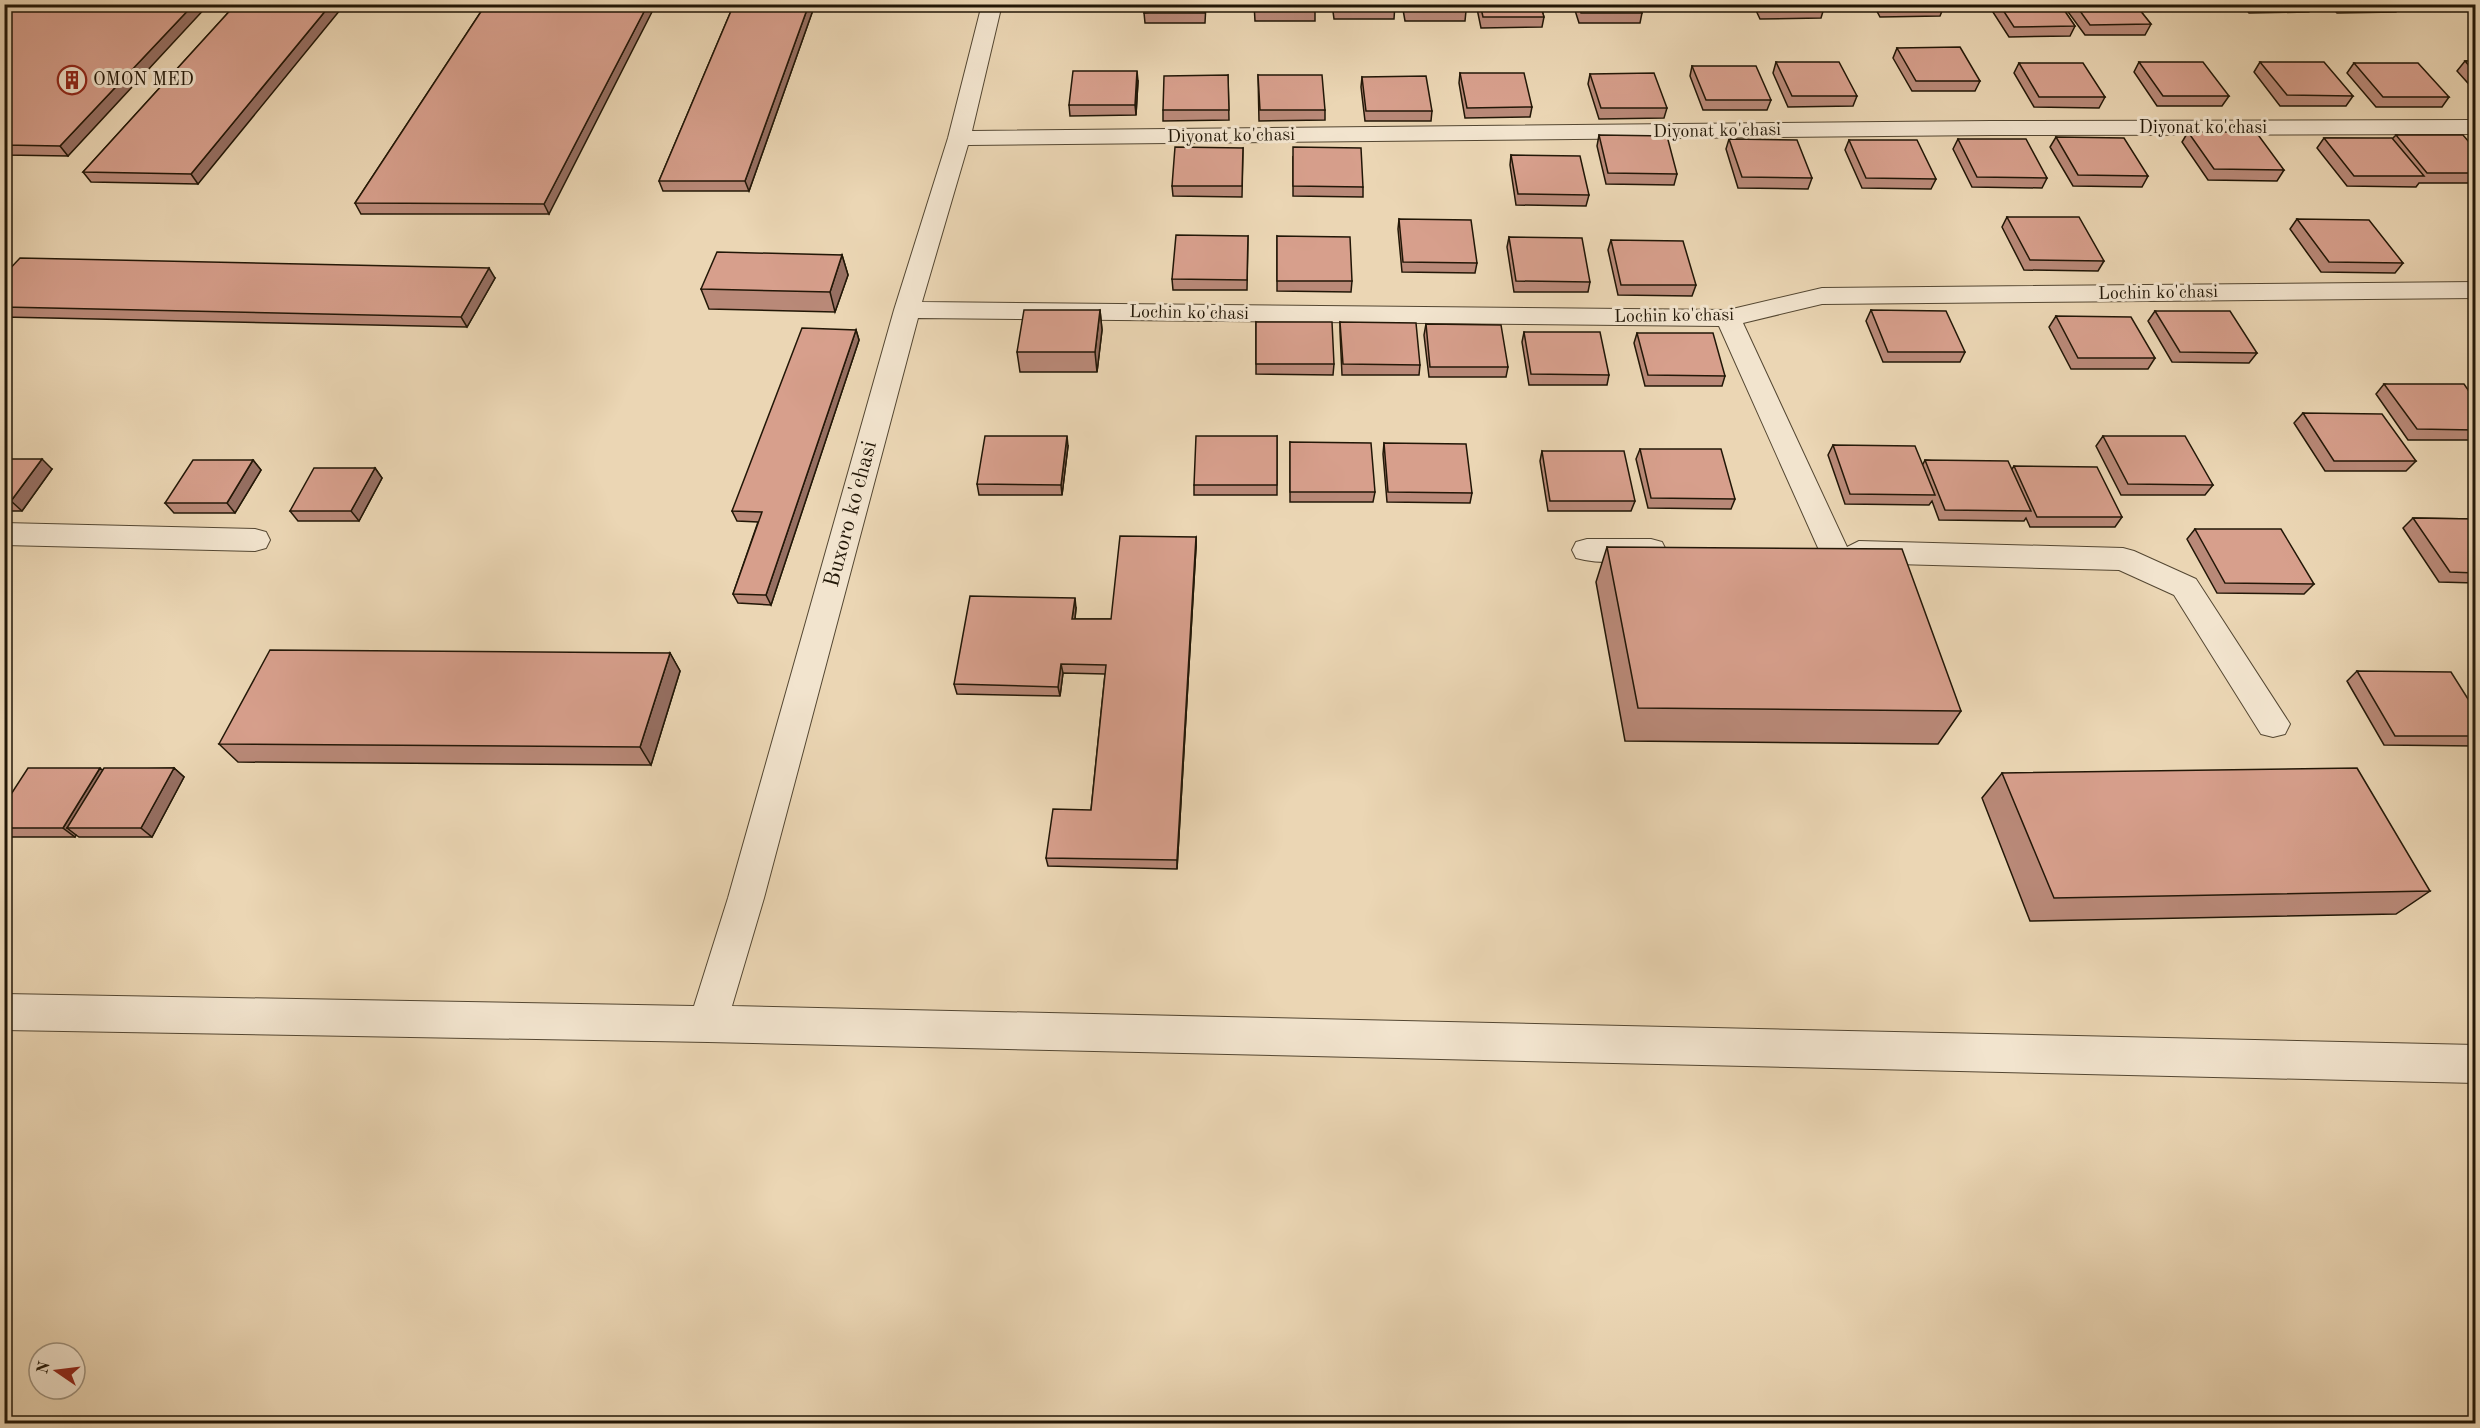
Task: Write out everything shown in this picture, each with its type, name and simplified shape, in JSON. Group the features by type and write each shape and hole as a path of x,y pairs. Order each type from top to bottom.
{"street":[{"name":"Buxoro ko'chasi","path":"708,1024 746,898 907,310 959,138 992,4"},
{"name":"Diyonat ko'chasi","path":"959,138 1979,128 2475,127"},
{"name":"Lochin ko'chasi","path":"907,310 1728,318 1822,296 2475,290"},
{"path":"1728,318 1834,551"},
{"path":"4,534 255,540"},
{"path":"1587,550 1681,550"},
{"path":"1798,551 2123,559 2185,587 2273,724"},
{"path":"4,1012 708,1024 2475,1064"}],"building":[{"name":"OMON MED","path":"4,4 194,4 60,146 4,145"},
{"path":"236,4 331,4 191,174 83,172"},
{"path":"486,4 648,4 544,204 355,203"},
{"path":"734,4 809,4 745,181 659,181"},
{"path":"1145,4 1205,4 1205,13 1144,13"},
{"path":"1255,4 1315,4 1316,11 1255,11"},
{"path":"1334,4 1395,4 1395,9 1334,9"},
{"path":"1404,4 1465,4 1466,11 1406,11"},
{"path":"1480,4 1540,4 1544,17 1483,17"},
{"path":"1579,4 1639,4 1642,13 1581,13"},
{"path":"1761,4 1822,4 1824,8 1763,9"},
{"path":"1883,4 1943,4 1944,6 1884,7"},
{"path":"1999,4 2060,4 2075,26 2014,27"},
{"path":"2075,4 2135,4 2151,24 2090,25"},
{"path":"1960,47 1980,81 1916,81 1897,48"},
{"path":"2465,61 2475,61 2475,73"},
{"path":"1776,62 1839,62 1857,96 1792,96"},
{"path":"2139,62 2203,62 2229,96 2163,96"},
{"path":"2260,62 2324,62 2353,96 2287,95"},
{"path":"2019,63 2083,63 2105,97 2039,97"},
{"path":"2354,63 2418,63 2449,97 2383,97"},
{"path":"1692,66 1756,66 1771,100 1706,100"},
{"path":"1073,71 1137,71 1135,105 1069,105"},
{"path":"1460,73 1524,73 1532,107 1467,108"},
{"path":"1654,73 1667,108 1601,108 1590,74"},
{"path":"1228,75 1229,110 1163,110 1164,76"},
{"path":"1258,75 1322,75 1325,110 1260,110"},
{"path":"1426,76 1432,111 1366,111 1362,77"},
{"path":"2188,132 2256,132 2284,170 2214,169"},
{"path":"1599,135 1667,136 1677,174 1608,173"},
{"path":"2396,135 2463,135 2475,149 2475,173 2427,173"},
{"path":"2056,137 2124,138 2148,176 2078,175"},
{"path":"2324,138 2392,138 2424,176 2354,176"},
{"path":"1729,139 1797,140 1812,178 1742,177"},
{"path":"1958,139 2026,139 2047,178 1977,177"},
{"path":"1849,140 1917,140 1936,179 1866,178"},
{"path":"1175,147 1243,148 1242,186 1172,186"},
{"path":"1293,147 1361,148 1363,187 1293,186"},
{"path":"1511,155 1580,156 1589,195 1518,194"},
{"path":"2007,217 2079,217 2104,261 2030,260"},
{"path":"1399,219 1471,220 1477,263 1403,262"},
{"path":"2297,219 2369,220 2403,263 2329,262"},
{"path":"1176,235 1248,236 1247,280 1172,279"},
{"path":"1277,236 1350,237 1352,281 1277,281"},
{"path":"1509,237 1582,238 1590,282 1516,281"},
{"path":"1611,240 1683,241 1696,285 1621,285"},
{"path":"717,252 842,255 830,292 701,289"},
{"path":"20,258 489,268 461,317 4,307 4,275"},
{"path":"1024,310 1100,310 1095,352 1017,352"},
{"path":"1871,310 1946,311 1965,352 1888,352"},
{"path":"2155,311 2230,311 2257,353 2180,352"},
{"path":"2056,316 2131,317 2155,358 2078,358"},
{"path":"1256,322 1332,322 1334,364 1256,364"},
{"path":"1340,322 1416,323 1420,365 1343,364"},
{"path":"1426,324 1501,325 1508,367 1430,367"},
{"path":"802,328 856,330 766,595 733,594 762,512 732,511"},
{"path":"1524,332 1600,332 1609,375 1531,374"},
{"path":"1637,333 1713,333 1725,376 1648,375"},
{"path":"2384,384 2464,384 2475,400 2475,430 2417,429"},
{"path":"2303,413 2382,414 2416,461 2334,461"},
{"path":"985,436 1067,436 1061,485 977,484"},
{"path":"1196,436 1277,436 1277,485 1194,485"},
{"path":"2103,436 2185,436 2213,485 2128,484"},
{"path":"1290,442 1371,443 1375,492 1290,492"},
{"path":"1384,443 1466,444 1472,493 1388,492"},
{"path":"1833,445 1915,446 1935,495 1850,494"},
{"path":"1640,449 1721,449 1735,499 1651,498"},
{"path":"1542,451 1624,451 1635,501 1550,501"},
{"path":"4,459 42,459 11,501 4,501"},
{"path":"193,460 253,460 227,503 165,503"},
{"path":"1925,460 2008,461 2031,511 1945,510"},
{"path":"2014,466 2097,467 2122,517 2037,517"},
{"path":"314,468 375,468 351,511 290,511"},
{"path":"2413,518 2475,519 2475,573 2450,572"},
{"path":"2195,529 2281,529 2314,584 2225,583"},
{"path":"1120,536 1196,537 1177,860 1046,858 1053,809 1091,810 1106,665 1061,664 1058,687 954,684 970,596 1075,598 1072,619 1111,619"},
{"path":"1607,547 1902,549 1961,711 1638,708"},
{"path":"270,650 670,653 640,747 219,744"},
{"path":"2357,671 2451,672 2475,710 2475,736 2395,736"},
{"path":"28,768 100,768 63,828 4,828 4,805"},
{"path":"104,768 174,768 141,828 67,828"},
{"path":"2357,768 2430,891 2054,898 2002,773"}],"place":[{"name":"OMON MED","path":"72,80"}]}
